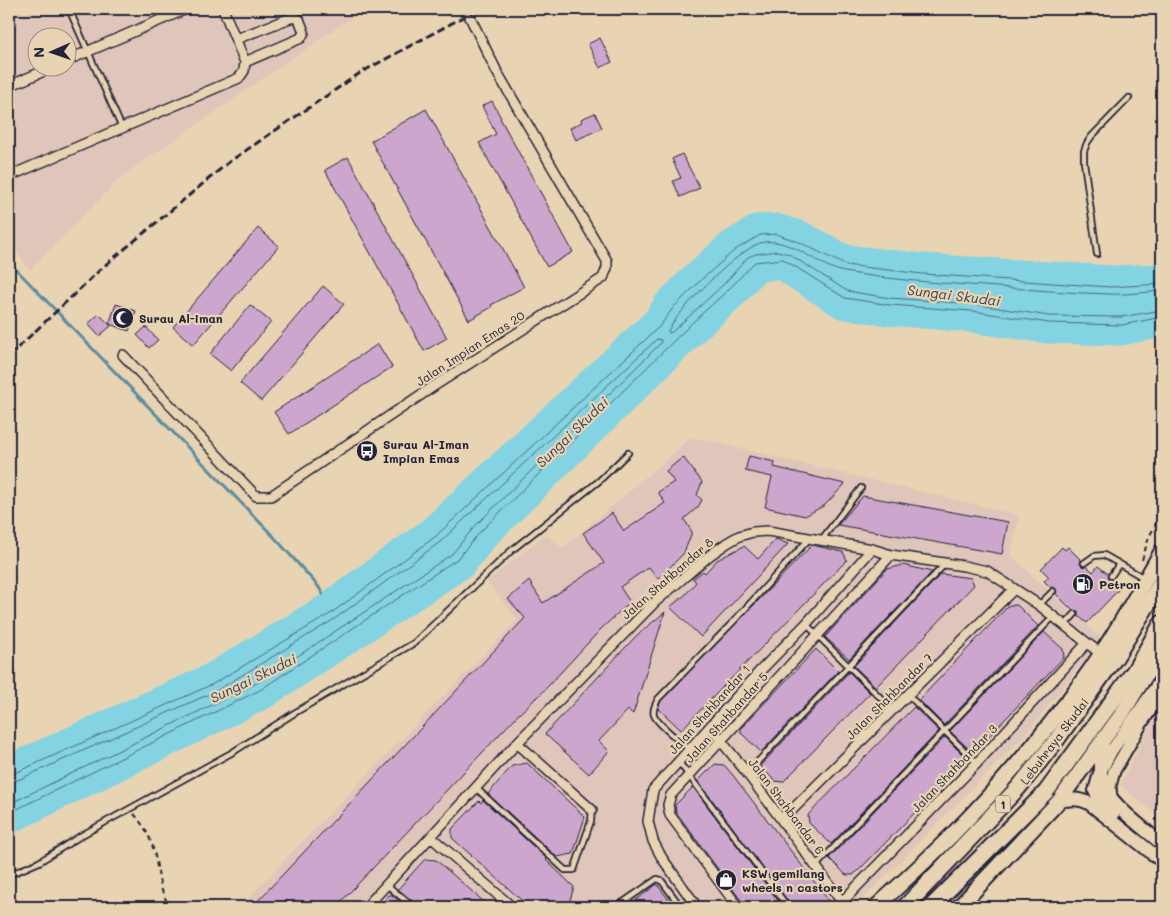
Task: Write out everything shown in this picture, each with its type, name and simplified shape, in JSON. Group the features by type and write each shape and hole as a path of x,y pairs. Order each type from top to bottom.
{"highway":[{"name":"Lebuhraya Skudai","path":"904,907 1018,788 1055,742 1092,691 1162,581"},
{"name":"Lebuhraya Skudai","path":"931,907 1046,792 1135,670 1162,623"}],"main road":[{"path":"876,907 954,834 1008,775 1067,702 1101,654 1142,577 1162,550"},
{"path":"959,907 1059,801 1103,741 1162,649"},
{"path":"1103,741 1101,771 1104,789 1111,799 1162,844"},
{"path":"1101,771 1095,786 1097,796 1150,843 1162,861"},
{"path":"1059,801 1073,798 1090,803 1162,861"}],"street":[{"path":"78,56 186,9"},
{"path":"9,173 14,174 239,78 244,71 245,62 223,9"},
{"name":"Jalan Impian Emas 20","path":"123,355 256,496 271,496 434,386 603,278 607,268 607,261 496,72 466,9"},
{"path":"236,39 293,17 299,19 304,32 302,38 245,62"},
{"path":"9,86 28,78"},
{"name":"Jalan Shahbandar 8","path":"366,907 517,743 655,602 690,571 726,543 739,536 768,530 872,549 891,556 946,563 987,571 1039,605 1052,618 1101,654"},
{"name":"Jalan Shahbandar 1","path":"697,907 662,858 649,831 649,807 653,790 759,672 806,624 872,549"},
{"name":"Jalan Shahbandar 5","path":"738,907 670,815 668,805 671,795 891,556"},
{"name":"Jalan Shahbandar 7","path":"782,820 1014,589"},
{"name":"Jalan Shahbandar 3","path":"839,905 977,763 1087,643"},
{"path":"1101,771 1112,750 1162,678"},
{"path":"1111,799 1110,786 1114,771 1143,721 1162,693"},
{"name":"Jalan Shahbandar 6","path":"710,727 747,773 816,866 839,905"},
{"path":"517,743 592,810"},
{"path":"431,837 512,907"}],"lane":[{"path":"68,9 122,128"},
{"path":"1097,254 1084,170 1084,151 1092,136 1129,98"},
{"path":"9,875 39,862 82,835 233,752 296,712 414,643 512,550 599,480 628,453"},
{"path":"821,540 861,488"},
{"path":"689,749 663,726 654,715 654,707 658,699 789,563 810,538"},
{"path":"1084,564 1094,556 1104,554 1142,577"},
{"path":"747,773 946,563"},
{"path":"1111,576 1119,564"},
{"path":"1039,605 1053,590"},
{"path":"1064,626 1075,614"},
{"path":"816,866 1052,618"},
{"path":"806,624 893,710"},
{"path":"908,695 977,763"},
{"path":"678,761 788,907"},
{"path":"476,788 565,870 574,870 591,821 592,810"},
{"path":"616,907 657,879 661,880 681,907"},
{"path":"387,885 413,907"}],"path":[{"path":"1142,577 1149,537 1161,516"},
{"path":"130,808 138,818 153,847 160,882 164,895 171,907"}],"shaded area":[{"path":"9,9 364,9 122,176 30,270 9,242"},
{"path":"692,437 1019,515 1011,555 1102,639 1027,733 855,907 239,907 517,620 487,581 545,535 563,548"},
{"path":"1162,703 1162,819 1120,785"}],"water":[{"name":"Sungai Skudai","path":"777,223 803,231 846,254 923,263 1111,275 1162,273 1162,328 1122,336 1047,334 971,323 888,316 841,309 779,270 759,272 737,297 488,539 465,568 266,699 9,825 9,764 208,674 323,605 428,528 653,318 685,279 713,253 741,232 754,225"}],"building":[{"path":"600,38 612,62 600,68 588,44"},
{"path":"492,101 573,252 547,267 479,143 496,134 482,106"},
{"path":"426,109 524,287 491,305 492,307 469,320 371,141"},
{"path":"595,113 602,128 576,140 570,128 582,122 581,119"},
{"path":"682,154 700,188 680,197 673,181 681,178 672,159"},
{"path":"348,157 447,338 424,351 325,170"},
{"path":"258,228 279,246 193,345 173,327"},
{"path":"323,286 344,304 261,401 240,383"},
{"name":"Surau Al-iman","path":"116,304 136,311 129,331 109,324"},
{"path":"250,305 271,322 231,371 210,354"},
{"path":"99,314 111,326 99,336 88,324"},
{"path":"146,327 158,340 149,348 137,335"},
{"path":"378,344 392,367 289,434 274,412"},
{"path":"749,456 775,462 774,467 845,484 825,505 805,516 765,507 772,477 745,471"},
{"path":"683,457 702,482 697,495 702,500 698,507 684,519 692,532 684,553 658,579 649,567 620,587 630,602 601,629 537,698 518,715 336,907 252,907 525,618 508,599 529,581 543,603 604,563 583,533 612,513 624,531 665,503 658,492 674,482 666,471"},
{"path":"863,496 1008,522 1002,554 838,525"},
{"path":"776,539 788,544 701,637 670,607 685,595 696,582 693,579 703,571 705,573 717,560 744,546 758,559"},
{"path":"812,545 843,552 847,560 681,730 658,708 661,701"},
{"name":"Petron","path":"1062,547 1065,550 1068,547 1081,560 1080,564 1082,566 1087,566 1093,572 1098,566 1108,574 1108,579 1113,579 1121,587 1087,623 1078,616 1078,611 1073,611 1056,594 1055,588 1051,588 1044,581 1049,577 1041,569"},
{"path":"903,565 932,572 849,659 825,637 887,569"},
{"path":"941,574 971,578 974,585 876,687 854,666"},
{"path":"1009,605 1017,605 1038,626 944,725 919,700"},
{"path":"665,612 633,714 628,710 599,741 609,751 589,774 545,734 636,636"},
{"path":"1044,632 1063,649 1064,657 973,753 950,731"},
{"path":"816,649 838,671 761,752 741,733 741,728"},
{"path":"849,672 870,693 783,782 775,781 760,766"},
{"path":"914,707 939,731 831,844 809,823 808,815"},
{"path":"945,737 967,759 859,870 853,875 846,875 829,858"},
{"path":"527,763 585,817 573,854 557,857 488,794 512,766"},
{"path":"715,764 724,765 732,774 826,897 828,901 827,907 792,907 698,781"},
{"path":"693,787 783,907 744,907 743,903 676,812 675,805"},
{"path":"483,800 547,859 574,887 568,907 556,907 548,899 540,907 529,907 452,838 452,829 479,801 481,803"},
{"path":"425,859 436,860 490,907 417,907 398,889"},
{"path":"657,884 674,907 626,907 640,897"},
{"path":"389,895 392,895 407,907 379,907"}],"waterway":[{"path":"333,597 428,528 653,318 664,301 694,271 728,241 756,224 777,223 803,231 846,254 923,263 1111,275 1162,273"},
{"path":"9,262 275,538 318,586 329,604"},
{"path":"9,825 266,699 465,568 488,539 737,297 759,272 779,270 841,309 888,316 971,323 1047,334 1122,336 1162,328"},
{"path":"9,764 208,674 323,605"}],"railway":[{"path":"9,356 103,267 229,162 360,73 478,9"}],"place":[{"name":"Surau Al-iman","path":"123,318"},
{"name":"Surau Al-Iman Impian Emas","path":"367,451"},
{"name":"Petron","path":"1083,584"},
{"name":"KSW gemilang wheels n castors","path":"726,880"}]}
